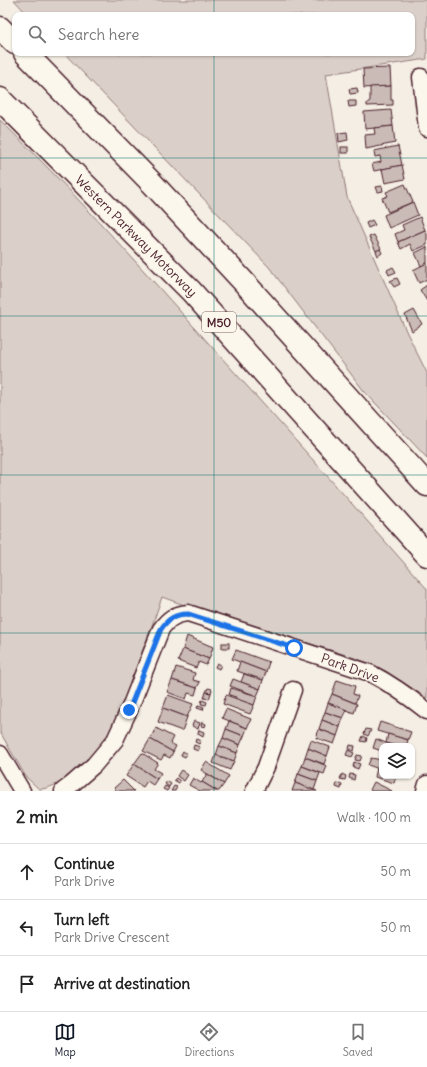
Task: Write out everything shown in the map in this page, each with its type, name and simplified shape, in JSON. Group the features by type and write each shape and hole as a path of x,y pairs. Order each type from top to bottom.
{"highway":[{"path":"0,28 12,40"},
{"path":"28,56 152,183 427,485"},
{"name":"Western Parkway Motorway","path":"0,99 191,291 427,555"}],"street":[{"path":"421,77 427,128"},
{"name":"Park Drive","path":"62,791 94,765 115,740 129,710 161,629 166,621 180,614 188,614 370,673 389,683 427,711"},
{"path":"254,791 266,767 293,690"},
{"path":"0,754 22,791"},
{"path":"425,791 427,784"}],"shaded area":[{"path":"14,0 427,0 427,59 326,74 347,197 407,333 427,373 427,458 364,391 269,267 67,56 415,56 415,12 25,12"},
{"path":"0,120 75,196 123,248 427,589 427,698 386,671 369,663 162,597 118,716 108,735 92,756 82,766 60,782 49,787 39,789 26,777 0,732"}],"building":[{"path":"390,68 391,86 364,88 363,69"},
{"path":"391,86 391,100 393,100 393,105 367,106 367,103 370,101 370,87"},
{"path":"357,88 358,93 350,94 349,89"},
{"path":"348,101 356,101 356,106 349,107"},
{"path":"391,110 393,126 365,129 364,112"},
{"path":"393,126 395,143 366,149 365,135 375,134 374,128"},
{"path":"347,132 348,140 339,142 338,133"},
{"path":"398,146 402,165 374,171 372,164 381,162 380,156 375,157 374,151"},
{"path":"341,147 348,147 348,153 341,153"},
{"path":"402,165 405,179 385,183 382,169"},
{"path":"405,184 413,202 388,212 382,198 388,196 386,192"},
{"path":"382,186 383,191 378,192 376,187"},
{"path":"413,202 418,215 389,228 384,215"},
{"path":"420,217 425,230 398,242 395,234 404,230 402,225"},
{"path":"372,220 375,225 368,228 366,223"},
{"path":"425,230 427,234 427,245 413,251 410,244 401,249 398,242"},
{"path":"374,235 381,249 376,251 369,237"},
{"path":"427,247 427,263 421,266 415,253"},
{"path":"380,249 382,253 378,256 376,251"},
{"path":"427,263 427,279 419,283 413,270"},
{"path":"393,267 396,272 389,275 387,270"},
{"path":"397,278 400,284 394,287 390,281"},
{"path":"427,285 427,301 420,290"},
{"path":"414,310 422,324 412,331 405,315"},
{"path":"187,636 213,647 209,659 183,649"},
{"path":"222,643 229,643 229,648 222,648"},
{"path":"183,649 209,659 206,665 199,662 196,668 178,661"},
{"path":"236,650 269,662 266,672 232,659"},
{"path":"240,662 266,672 263,680 237,671"},
{"path":"217,663 221,665 219,669 215,667"},
{"path":"176,667 195,673 193,680 200,682 197,688 172,680"},
{"path":"244,674 263,680 260,689 241,682"},
{"path":"233,679 260,689 257,696 230,686"},
{"path":"172,680 197,688 195,695 188,693 186,699 167,692"},
{"path":"337,680 355,686 353,694 358,696 355,703 332,694"},
{"path":"208,688 212,689 211,693 206,692"},
{"path":"231,688 257,696 254,705 235,699 236,697 229,695"},
{"path":"206,692 211,693 209,699 204,698"},
{"path":"332,694 357,704 354,713 328,703"},
{"path":"168,695 193,704 187,717 163,708"},
{"path":"226,695 254,705 250,714 223,704"},
{"path":"202,700 207,702 206,705 201,704"},
{"path":"328,703 347,710 343,718 325,712"},
{"path":"198,705 204,707 203,710 197,708"},
{"path":"163,708 187,717 182,731 158,722"},
{"path":"226,709 251,719 247,728 222,718"},
{"path":"325,712 343,718 340,727 322,720"},
{"path":"322,720 340,727 337,736 319,729"},
{"path":"194,721 200,723 198,729 192,726"},
{"path":"229,721 247,728 244,736 226,729"},
{"path":"202,722 206,724 205,727 201,726"},
{"path":"380,722 411,732 408,740 377,731"},
{"path":"156,728 173,737 170,743 176,746 173,752 150,739"},
{"path":"226,729 244,736 240,745 223,738"},
{"path":"319,729 337,736 334,744 316,738"},
{"path":"366,729 371,730 368,736 364,734"},
{"path":"199,730 204,732 203,737 198,734"},
{"path":"388,734 408,740 407,743 386,743"},
{"path":"363,736 367,738 366,742 361,741"},
{"path":"223,738 240,745 237,753 219,746"},
{"path":"150,739 173,752 170,758 164,755 161,760 143,751"},
{"path":"196,739 201,741 199,744 195,742"},
{"path":"376,739 386,743 379,743 379,750 373,748"},
{"path":"311,740 330,747 327,756 308,748"},
{"path":"194,745 200,747 198,751 193,749"},
{"path":"350,745 355,746 354,751 349,749"},
{"path":"219,746 237,753 234,761 216,755"},
{"path":"308,748 327,756 324,764 305,757"},
{"path":"348,750 354,753 352,757 346,755"},
{"path":"183,751 187,754 185,757 181,755"},
{"path":"142,753 158,763 154,769 161,773 157,779 134,764"},
{"path":"216,755 234,761 230,770 213,763"},
{"path":"357,755 362,756 360,761 355,760"},
{"path":"305,757 327,766 324,774 302,766"},
{"path":"371,758 379,759 379,769 368,765"},
{"path":"206,762 229,776 224,784 201,770"},
{"path":"354,762 360,764 358,769 353,767"},
{"path":"134,764 157,779 153,785 147,781 143,787 126,776"},
{"path":"302,766 320,773 317,781 298,774"},
{"path":"377,768 379,769 379,778 375,777"},
{"path":"181,770 188,775 184,781 177,776"},
{"path":"207,774 224,784 219,791 202,782"},
{"path":"298,774 317,781 314,790 295,783"},
{"path":"342,774 346,776 345,780 340,779"},
{"path":"350,774 355,775 354,780 349,778"},
{"path":"176,778 180,781 179,783 174,780"},
{"path":"193,778 217,791 200,791 189,785"},
{"path":"381,779 395,779 394,783"},
{"path":"123,780 134,791 117,791 114,788"},
{"path":"167,781 171,784 169,787 165,784"},
{"path":"374,782 392,791 370,790"},
{"path":"295,783 314,790 317,791 292,791"},
{"path":"337,783 342,785 341,789 336,787"},
{"path":"165,786 169,788 167,791 163,789"},
{"path":"174,786 177,787 175,791 171,791"}],"route":[{"path":"129,710 161,629 166,621 174,616 188,614 294,648"}]}
